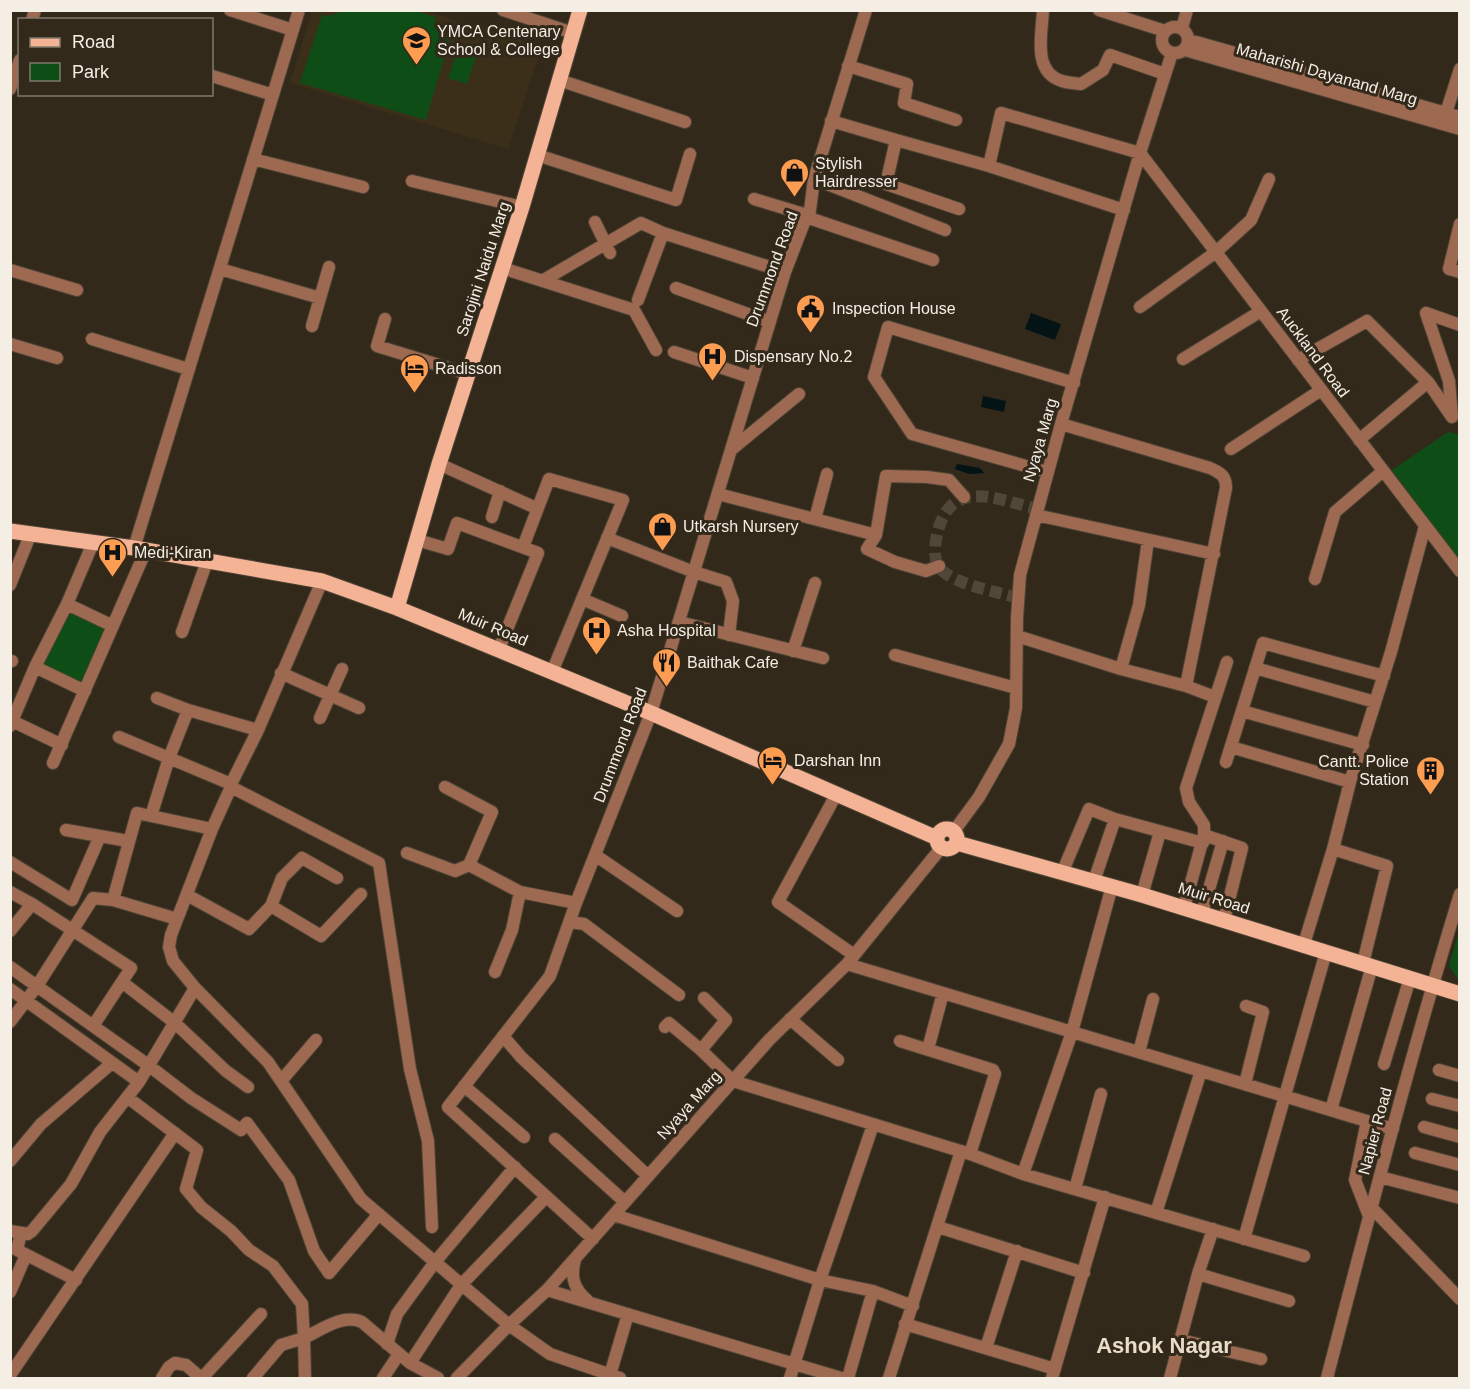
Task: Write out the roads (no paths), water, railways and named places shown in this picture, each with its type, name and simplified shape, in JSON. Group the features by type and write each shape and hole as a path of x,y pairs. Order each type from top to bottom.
{"main road":[{"name":"Sarojini Naidu Marg","path":"397,608 468,374 522,207 580,10"},
{"name":"Muir Road","path":"10,531 140,549 322,580 499,649 651,713 837,793 939,843"},
{"name":"Muir Road","path":"956,837 1062,873 1304,944 1458,994"},
{"path":"939,843 952,849 956,837"}],"street":[{"path":"230,10 293,30"},
{"path":"53,763 113,626 140,549 188,369 299,10"},
{"path":"502,10 573,33"},
{"name":"Drummond Road","path":"593,1239 448,1107 550,976 576,903 651,713 770,322 786,272 808,217 814,178 866,10"},
{"path":"1042,10 1041,59 1048,72 1060,81 1081,84 1103,70 1110,55 1165,74"},
{"path":"1099,10 1165,31 1176,27 1182,28 1188,35 1182,48 1164,47 1162,42 1165,31"},
{"path":"1182,28 1187,10"},
{"name":"Nyaya Marg","path":"956,837 1009,744 1016,708 1020,575 1047,472 1140,153 1165,74 1182,48"},
{"name":"Maharishi Dayanand Marg","path":"1182,48 1460,117"},
{"name":"Maharishi Dayanand Marg","path":"1182,48 1460,129"},
{"path":"10,89 18,66"},
{"path":"848,66 907,84 904,103 956,120"},
{"path":"1446,113 1460,69"},
{"path":"213,76 273,95"},
{"path":"559,80 685,122"},
{"path":"989,166 1001,113 1140,153"},
{"path":"831,121 989,166 1124,210"},
{"path":"896,140 886,184 959,209"},
{"name":"Auckland Road","path":"1140,153 1460,571"},
{"path":"537,155 676,200 690,154"},
{"path":"253,159 363,187"},
{"path":"814,178 945,230"},
{"path":"1140,307 1216,252 1251,220 1269,179"},
{"path":"412,181 522,207"},
{"path":"754,199 933,260"},
{"path":"595,222 608,248"},
{"path":"542,281 608,248 641,223 663,233 786,272"},
{"path":"1460,224 1449,269 1460,272"},
{"path":"638,300 663,233"},
{"path":"312,326 329,267"},
{"path":"502,268 634,310 656,350"},
{"path":"220,269 320,298"},
{"path":"10,270 77,290"},
{"path":"676,288 770,322"},
{"path":"1184,358 1261,311"},
{"path":"1298,360 1367,321 1428,382 1452,417 1454,382 1426,313 1460,325"},
{"path":"385,319 377,346 468,374"},
{"path":"1047,472 912,434 874,377 888,327 1074,382"},
{"path":"92,339 188,369"},
{"path":"10,344 57,358"},
{"path":"674,352 753,378"},
{"path":"1359,440 1428,382"},
{"path":"1231,449 1321,390"},
{"path":"731,450 799,394"},
{"path":"1061,424 1210,468 1222,474 1226,479 1214,554 1186,686"},
{"path":"440,464 536,508"},
{"path":"1315,579 1335,512 1383,471"},
{"path":"815,519 827,474"},
{"path":"939,566 926,571 895,562 867,549 876,535 886,476 949,480 964,497"},
{"path":"523,547 549,479 623,500 552,672"},
{"path":"492,517 500,491"},
{"path":"718,494 876,535"},
{"path":"1036,515 1214,554"},
{"path":"417,540 448,549 457,523 538,553 499,649"},
{"path":"1304,944 1333,849 1350,782 1384,676 1425,526"},
{"path":"10,585 31,533"},
{"path":"607,538 726,582 733,601 729,635"},
{"path":"1121,669 1139,604 1148,540"},
{"path":"62,745 11,722 93,543"},
{"path":"182,632 207,561"},
{"path":"322,580 212,829 171,935 169,947 173,961 268,1062 361,1199 509,1325 550,1354 567,1362 615,1377 628,1314"},
{"path":"793,651 815,583"},
{"path":"582,599 622,616"},
{"path":"67,604 113,626"},
{"path":"679,622 823,658"},
{"path":"1017,636 1121,669 1186,686 1215,697"},
{"path":"1226,762 1263,643 1384,676"},
{"path":"896,655 1016,688"},
{"path":"1184,908 1204,839 1204,825 1189,802 1186,788 1227,662"},
{"path":"35,667 85,691"},
{"path":"1255,668 1375,702"},
{"path":"320,718 342,669"},
{"path":"281,673 359,708"},
{"path":"157,698 188,710 258,729"},
{"path":"151,816 169,758 188,710"},
{"path":"1242,711 1363,745"},
{"path":"119,737 231,785 379,862 410,1069 428,1142 432,1227"},
{"path":"1231,747 1350,782"},
{"path":"407,853 455,871 469,865 492,812 445,787"},
{"path":"837,793 778,902 851,959 943,993 1393,1129"},
{"path":"1062,873 1089,809 1114,819 1160,832 1223,841 1242,848 1224,920"},
{"path":"113,900 137,813 212,829"},
{"path":"1094,881 1114,819"},
{"path":"66,830 128,841"},
{"path":"1142,895 1160,832"},
{"path":"10,862 72,900 100,836"},
{"path":"1202,913 1223,841"},
{"name":"Nyaya Marg","path":"457,1378 547,1290 733,1081 790,1019 851,959 939,843"},
{"path":"1331,1110 1367,965 1387,866 1333,849"},
{"path":"595,855 677,911"},
{"path":"187,895 249,929 271,906 282,878 302,858 337,878"},
{"path":"469,865 520,892 576,903"},
{"path":"1023,1174 1072,1032 1112,886"},
{"path":"10,892 131,968 93,1026"},
{"path":"495,972 512,930 520,892"},
{"path":"271,906 321,936 361,894"},
{"name":"Napier Road","path":"1327,1378 1432,985 1460,894"},
{"path":"10,1022 38,986 93,898 113,900 177,919"},
{"path":"10,931 32,904"},
{"path":"570,922 584,924 679,996"},
{"path":"1446,938 1460,942"},
{"path":"1244,1239 1326,951"},
{"path":"10,967 191,1098 242,1130 247,1123 289,1180 315,1251 329,1273 379,1214"},
{"path":"1384,1064 1410,978"},
{"path":"122,981 175,1023 226,1071 248,1087"},
{"path":"76,1280 17,1251 16,1232 28,1234 32,1231 71,1184 100,1132 139,1082 195,987"},
{"path":"10,988 139,1082"},
{"path":"928,1049 943,993"},
{"path":"701,1050 726,1020 704,998"},
{"path":"1139,1052 1153,999"},
{"path":"1245,1084 1263,1012 1246,1006"},
{"path":"790,1019 838,1060"},
{"path":"665,1027 669,1023 733,1081 966,1153 1023,1174 1304,1257"},
{"path":"503,1036 521,1057 648,1176"},
{"path":"281,1081 316,1040"},
{"path":"889,1378 938,1227 995,1074 993,1070 900,1041"},
{"path":"10,1161 41,1124 112,1063"},
{"path":"1439,1070 1460,1076"},
{"path":"1156,1213 1201,1071"},
{"path":"464,1086 524,1137"},
{"path":"1075,1189 1101,1094"},
{"path":"127,1097 197,1150 186,1189 201,1207 249,1250 273,1266 302,1304 304,1378"},
{"path":"1432,1099 1460,1106"},
{"path":"1367,1121 1355,1180 1370,1211 1460,1299"},
{"path":"790,1378 820,1280 873,1125"},
{"path":"1424,1127 1460,1137"},
{"path":"10,1375 175,1133"},
{"path":"555,1139 626,1202"},
{"path":"1415,1153 1460,1165"},
{"path":"387,1344 398,1314 435,1262 515,1167"},
{"path":"1380,1177 1460,1198"},
{"path":"410,1363 461,1285 546,1197"},
{"path":"905,1324 986,1348 1054,1374 1105,1197"},
{"path":"614,1215 820,1280 873,1291 913,1306"},
{"path":"938,1227 1084,1273"},
{"path":"1170,1378 1198,1274 1213,1229"},
{"path":"986,1348 1017,1251"},
{"path":"10,1292 27,1255"},
{"path":"577,1257 573,1267 574,1284 577,1291 590,1303"},
{"path":"1198,1274 1289,1301"},
{"path":"547,1290 841,1378"},
{"path":"848,1378 873,1291"},
{"path":"162,1378 169,1367 176,1363 186,1365 201,1378 261,1314"},
{"path":"253,1378 281,1346 345,1319 354,1318 362,1322 410,1363 438,1378"},
{"path":"1181,1340 1262,1359"},
{"path":"383,1378 399,1354"}],"tunnel":[{"path":"1019,598 952,578 939,566 936,558 936,540 942,520 950,507 961,499 974,496 989,497 1037,509"}],"place":[{"name":"YMCA Centenary School & College","path":"416,66"},
{"name":"Stylish Hairdresser","path":"794,198"},
{"name":"Inspection House","path":"811,334"},
{"name":"Dispensary No.2","path":"713,382"},
{"name":"Radisson","path":"414,394"},
{"name":"Utkarsh Nursery","path":"662,552"},
{"name":"Medi-Kiran","path":"113,578"},
{"name":"Asha Hospital","path":"596,656"},
{"name":"Baithak Cafe","path":"666,688"},
{"name":"Darshan Inn","path":"773,786"},
{"name":"Cantt. Police Station","path":"1430,796"}],"district":[{"name":"Ashok Nagar","path":"1164,1345"}]}
